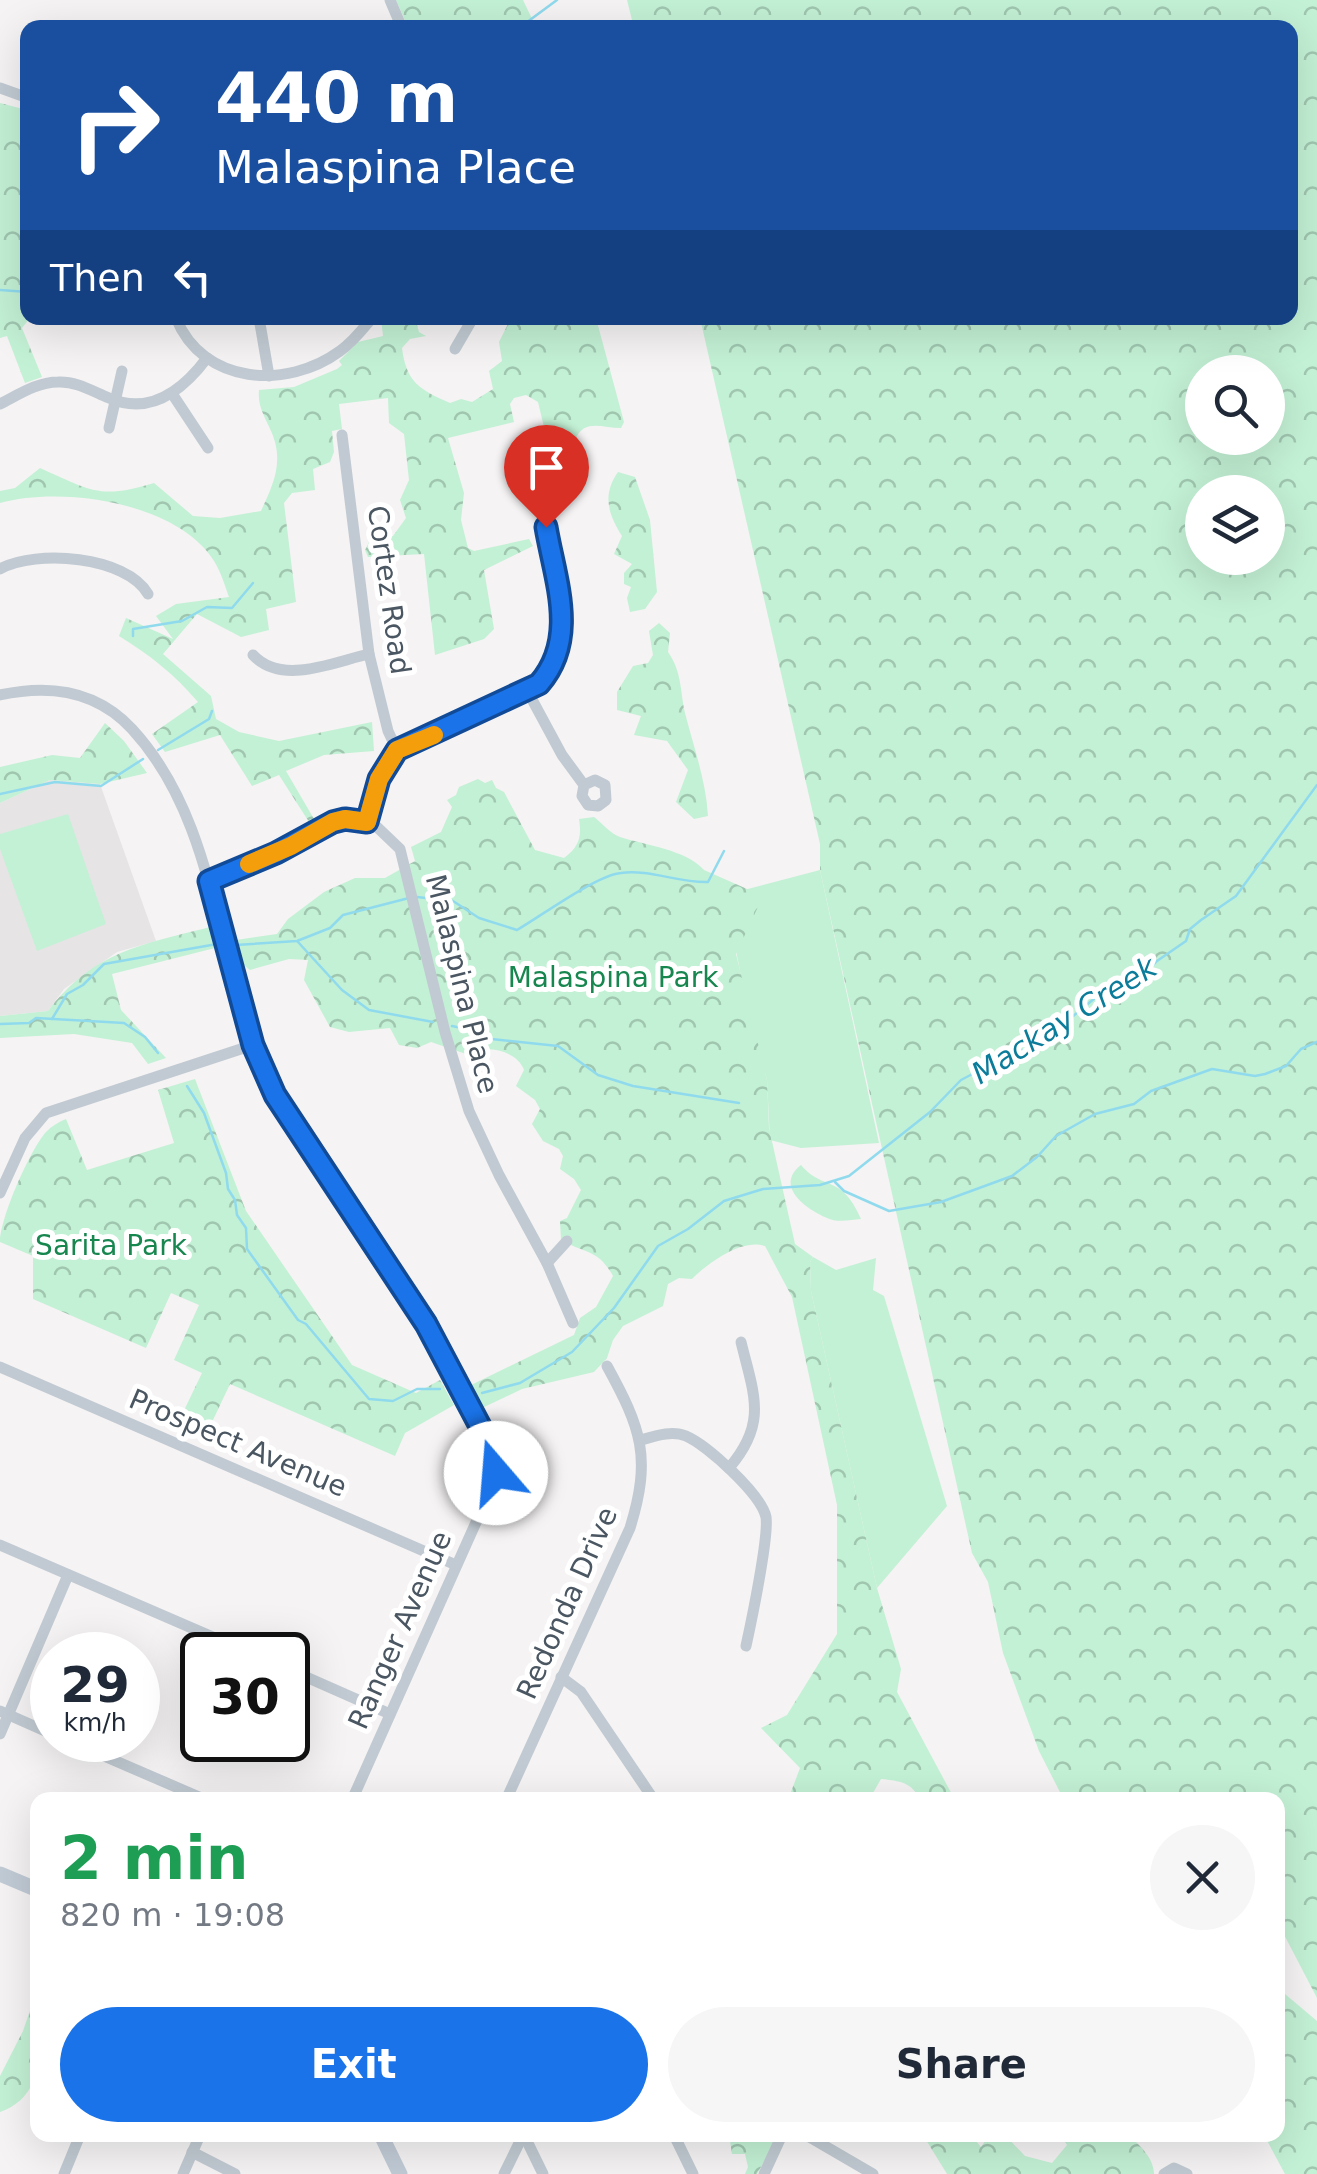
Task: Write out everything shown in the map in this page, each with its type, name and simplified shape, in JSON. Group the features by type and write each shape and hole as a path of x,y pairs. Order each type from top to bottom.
{"street":[{"path":"180,325 207,358 236,373 269,376 292,374 317,365 339,352 366,325"},
{"path":"260,325 269,376"},
{"path":"359,325 362,330"},
{"path":"455,349 469,325"},
{"path":"0,404 54,382 83,386 115,401 143,403 173,394 207,358"},
{"path":"109,428 122,372"},
{"path":"173,394 208,448"},
{"name":"Cortez Road","path":"342,434 368,654 388,731 397,750"},
{"path":"209,881 276,853 333,822 367,822 379,779 397,750 528,692 547,675 562,640 562,616 539,485 543,481"},
{"path":"0,570 37,560 97,564 136,577 148,594"},
{"path":"254,655 263,666 286,672 368,654"},
{"name":"Ranger Avenue","path":"0,695 37,689 63,690 109,708 135,732 179,800 209,881 253,1045 275,1095 426,1324 494,1454 494,1482 356,1792"},
{"path":"528,692 562,755 584,785"},
{"name":"Malaspina Place","path":"367,822 390,836 400,849 468,1111 548,1263 573,1323"},
{"path":"0,1194 25,1138 46,1113 253,1045"},
{"path":"548,1263 567,1241"},
{"path":"729,1468 752,1436 757,1410 741,1342"},
{"name":"Redonda Drive","path":"510,1792 630,1528 640,1486 641,1440 631,1410 607,1366"},
{"name":"Prospect Avenue","path":"0,1367 456,1564"},
{"path":"641,1440 666,1433 685,1435 729,1468 757,1496 766,1518 746,1646"},
{"path":"0,1545 201,1632"},
{"path":"0,1734 4,1713 68,1575"},
{"path":"561,1676 581,1692 649,1792"},
{"path":"310,1679 390,1714"},
{"path":"4,1713 30,1724"},
{"path":"118,1762 187,1792"},
{"path":"0,1874 30,1887"},
{"path":"64,2174 77,2142"},
{"path":"182,2174 197,2142"},
{"path":"384,2142 400,2174"},
{"path":"504,2174 520,2142"},
{"path":"527,2142 544,2174"},
{"path":"677,2142 692,2174"},
{"path":"764,2174 779,2142"},
{"path":"818,2142 874,2174"},
{"path":"192,2152 235,2174"},
{"path":"1164,2174 1174,2168 1187,2174"}],"shaded area":[{"path":"50,780 100,784 156,941 117,952 64,989 48,1011 0,1016 0,803"}],"green space":[{"path":"396,0 523,0 533,20 405,20"},
{"path":"627,0 1317,0 1317,1998 1285,1936 1285,1792 1060,1792 1039,1751 1003,1653 988,1582 972,1553 820,870 820,844 702,325 1298,325 1298,20 632,20"},
{"path":"0,103 20,108 20,325 24,325 22,328 42,377 25,383 7,336 0,338"},
{"path":"382,325 417,325 426,336 410,339 402,348 411,377 430,394 450,403 461,399 472,402 493,389 489,371 502,361 499,342 508,325 598,325 624,422 621,428 588,427 575,440 564,440 549,448 538,402 526,395 514,398 510,404 514,422 448,438 464,493 461,520 468,548 474,551 529,539 533,546 484,570 494,629 484,639 435,655 424,554 368,557 365,550 370,540 393,536 406,518 400,500 409,480 404,434 389,423 388,398 339,404 342,429 332,431 334,452 330,462 313,469 315,490 292,493 284,503 296,602 266,609 269,630 241,637 197,614 163,654 211,696 216,719 239,732 279,741 372,722 374,751 324,755 286,771 314,819 309,822 279,775 252,786 220,735 165,752 152,734 198,702 161,666 119,636 126,618 173,639 156,616 176,604 229,597 216,565 197,541 146,512 116,504 54,497 0,503 0,491 15,488 40,468 107,492 154,483 193,516 220,518 261,511 277,461 259,390 294,387 337,369 342,365 339,361 358,342 383,336"},
{"path":"618,472 635,477 650,520 657,592 645,609 630,612 627,598 631,587 624,584 624,573 632,564 614,554 622,536 609,504 610,489"},
{"path":"659,623 670,633 668,652 678,674 708,816 694,819 676,802 688,770 667,741 634,735 641,716 617,710 617,692 633,666 648,663 653,655 649,631"},
{"path":"105,723 147,773 100,784 50,780 0,803 0,767 52,755 80,758"},
{"name":"Malaspina Park","path":"478,779 485,783 492,780 504,792 535,850 564,858 578,841 579,819 594,817 617,836 677,853 704,870 763,896 736,954 767,1080 769,1128 795,1244 813,1257 811,1291 877,1588 901,1669 897,1692 951,1792 915,1792 905,1784 881,1779 874,1792 791,1792 800,1768 761,1728 787,1715 837,1634 837,1505 792,1297 765,1246 736,1249 716,1259 692,1279 679,1278 668,1284 663,1306 623,1326 607,1358 594,1372 522,1389 482,1408 469,1386 574,1335 580,1318 596,1307 613,1276 597,1256 561,1240 560,1221 567,1218 581,1190 560,1169 563,1156 559,1149 543,1141 532,1124 540,1109 535,1100 516,1086 524,1070 515,1058 491,1049 466,1054 431,1042 417,1048 399,1045 390,1028 349,1032 330,1027 304,980 308,960 289,959 250,970 237,957 236,940 277,934 288,919 324,892 355,878 385,878 415,861 411,847 441,832 452,807 447,800 456,795 459,787"},
{"path":"68,814 106,924 37,951 0,849 0,834"},
{"path":"820,870 879,1143 801,1148 770,1140 767,1080 750,1021 725,895"},
{"path":"210,927 215,948 112,974 121,1010 166,1058 148,1064 132,1043 74,1034 0,1038 0,1016 48,1011 83,975 120,953"},
{"name":"Sarita Park","path":"195,1079 246,1211 352,1365 416,1393 440,1380 454,1405 405,1433 395,1456 230,1384 204,1439 176,1427 202,1373 174,1360 199,1305 171,1293 146,1348 33,1299 33,1256 0,1242 17,1185 46,1132 66,1119 87,1170 174,1143 158,1090"},
{"path":"801,1165 846,1195 861,1219 831,1220 802,1203 791,1181"},
{"path":"813,1257 836,1270 876,1258 873,1290 884,1296 947,1506 877,1588 811,1291"},
{"path":"1285,1994 1317,2021 1317,2174 1285,2174 1268,2142 1285,2142"},
{"path":"30,2010 30,2088 17,2103 0,2112 0,2076"},
{"path":"730,2142 773,2142 757,2174 745,2174 745,2154 732,2154"},
{"path":"927,2142 977,2142 981,2147 984,2142 1012,2142 1025,2156 1052,2163 1067,2145 1065,2142 1136,2142 1149,2158 1154,2174 947,2174"}],"waterway":[{"path":"530,20 557,0"},
{"path":"0,290 20,291"},
{"path":"133,636 133,629 182,621 207,607 232,608 253,583"},
{"path":"158,750 209,719 212,711"},
{"path":"0,794 55,782 101,786 143,759"},
{"name":"Mackay Creek","path":"482,1393 520,1383 572,1352 614,1308 658,1246 724,1201 763,1189 820,1185 849,1176 930,1112 961,1080 998,1055 1013,1049 1027,1051 1095,998 1107,997 1136,983 1157,961 1186,941 1190,929 1236,896 1317,785"},
{"path":"417,897 453,901 479,918 517,930 611,875 642,873 708,882 724,851"},
{"path":"236,945 297,941 330,928 343,915 409,898"},
{"path":"298,942 342,990 369,1010 433,1022"},
{"path":"52,1019 67,994 83,985 104,964 217,944"},
{"name":"Mackay Creek","path":"0,1024 29,1023 36,1018 124,1023 145,1037 158,1053"},
{"path":"452,1026 471,1030 482,1038 558,1046 598,1075 633,1086 739,1103"},
{"path":"835,1182 844,1191 889,1211 941,1202 1012,1176 1056,1136 1095,1114 1134,1104 1151,1091 1212,1069 1265,1074 1286,1066 1301,1049 1317,1042"},
{"name":"Mackay Creek","path":"187,1086 204,1113 237,1215 246,1228 247,1249 298,1320 306,1324 369,1399 393,1401 417,1389 440,1389"}],"slow traffic":[{"path":"249,864 333,822 367,822 379,779 397,750 434,735"}],"route":[{"path":"496,1473 490,1445 426,1324 275,1095 253,1045 209,881 291,846 333,822 367,822 379,779 397,750 539,684 553,665 562,640 562,616 546,527"}]}
